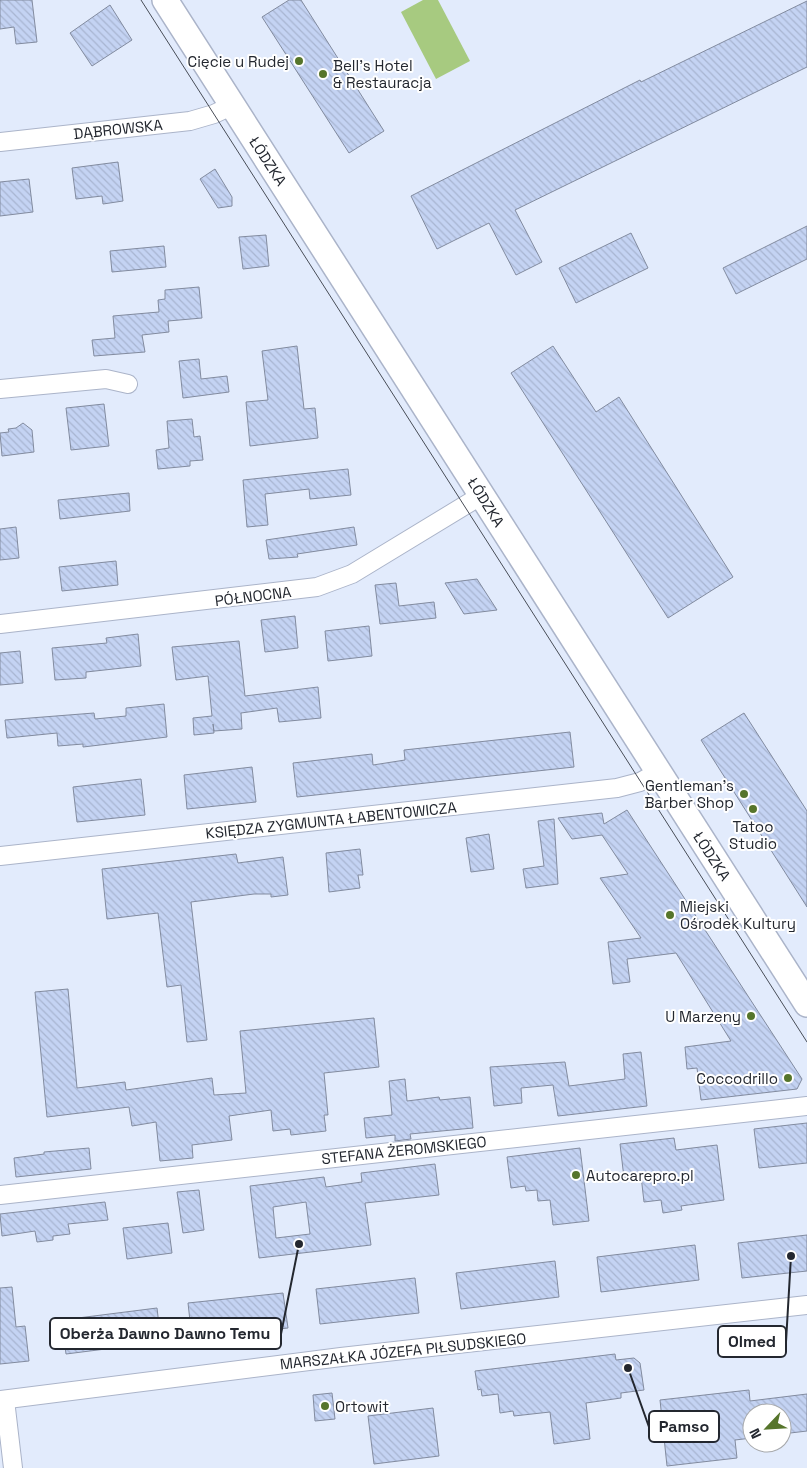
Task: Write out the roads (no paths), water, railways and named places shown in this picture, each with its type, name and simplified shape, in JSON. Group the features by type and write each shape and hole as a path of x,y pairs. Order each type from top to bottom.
{"main road":[{"name":"ŁÓDZKA","path":"166,0 807,1004"}],"street":[{"name":"DĄBROWSKA","path":"0,142 190,121 214,114 233,105"},
{"path":"0,389 106,379 128,384"},
{"name":"PÓŁNOCNA","path":"0,624 317,587 352,574 482,494"},
{"name":"KSIĘDZA ZYGMUNTA ŁABENTOWICZA","path":"0,856 617,788 640,782 658,772"},
{"name":"STEFANA ŻEROMSKIEGO","path":"0,1194 807,1106"},
{"name":"MARSZAŁKA JÓZEFA PIŁSUDSKIEGO","path":"2,1400 332,1358 807,1305"},
{"path":"2,1400 13,1468"}],"tram line":[{"path":"141,0 807,1042"}],"place":[{"name":"Cięcie u Rudej","path":"299,61"},
{"name":"Bell's Hotel & Restauracja","path":"323,74"},
{"name":"Gentleman's Barber Shop","path":"744,794"},
{"name":"Tatoo Studio","path":"753,809"},
{"name":"Miejski Ośrodek Kultury","path":"670,915"},
{"name":"U Marzeny","path":"751,1016"},
{"name":"Coccodrillo","path":"788,1078"},
{"name":"Autocarepro.pl","path":"576,1175"},
{"name":"Oberża Dawno Dawno Temu","path":"299,1244"},
{"name":"Olmed","path":"791,1256"},
{"name":"Pamso","path":"628,1368"},
{"name":"Ortowit","path":"325,1406"}]}
